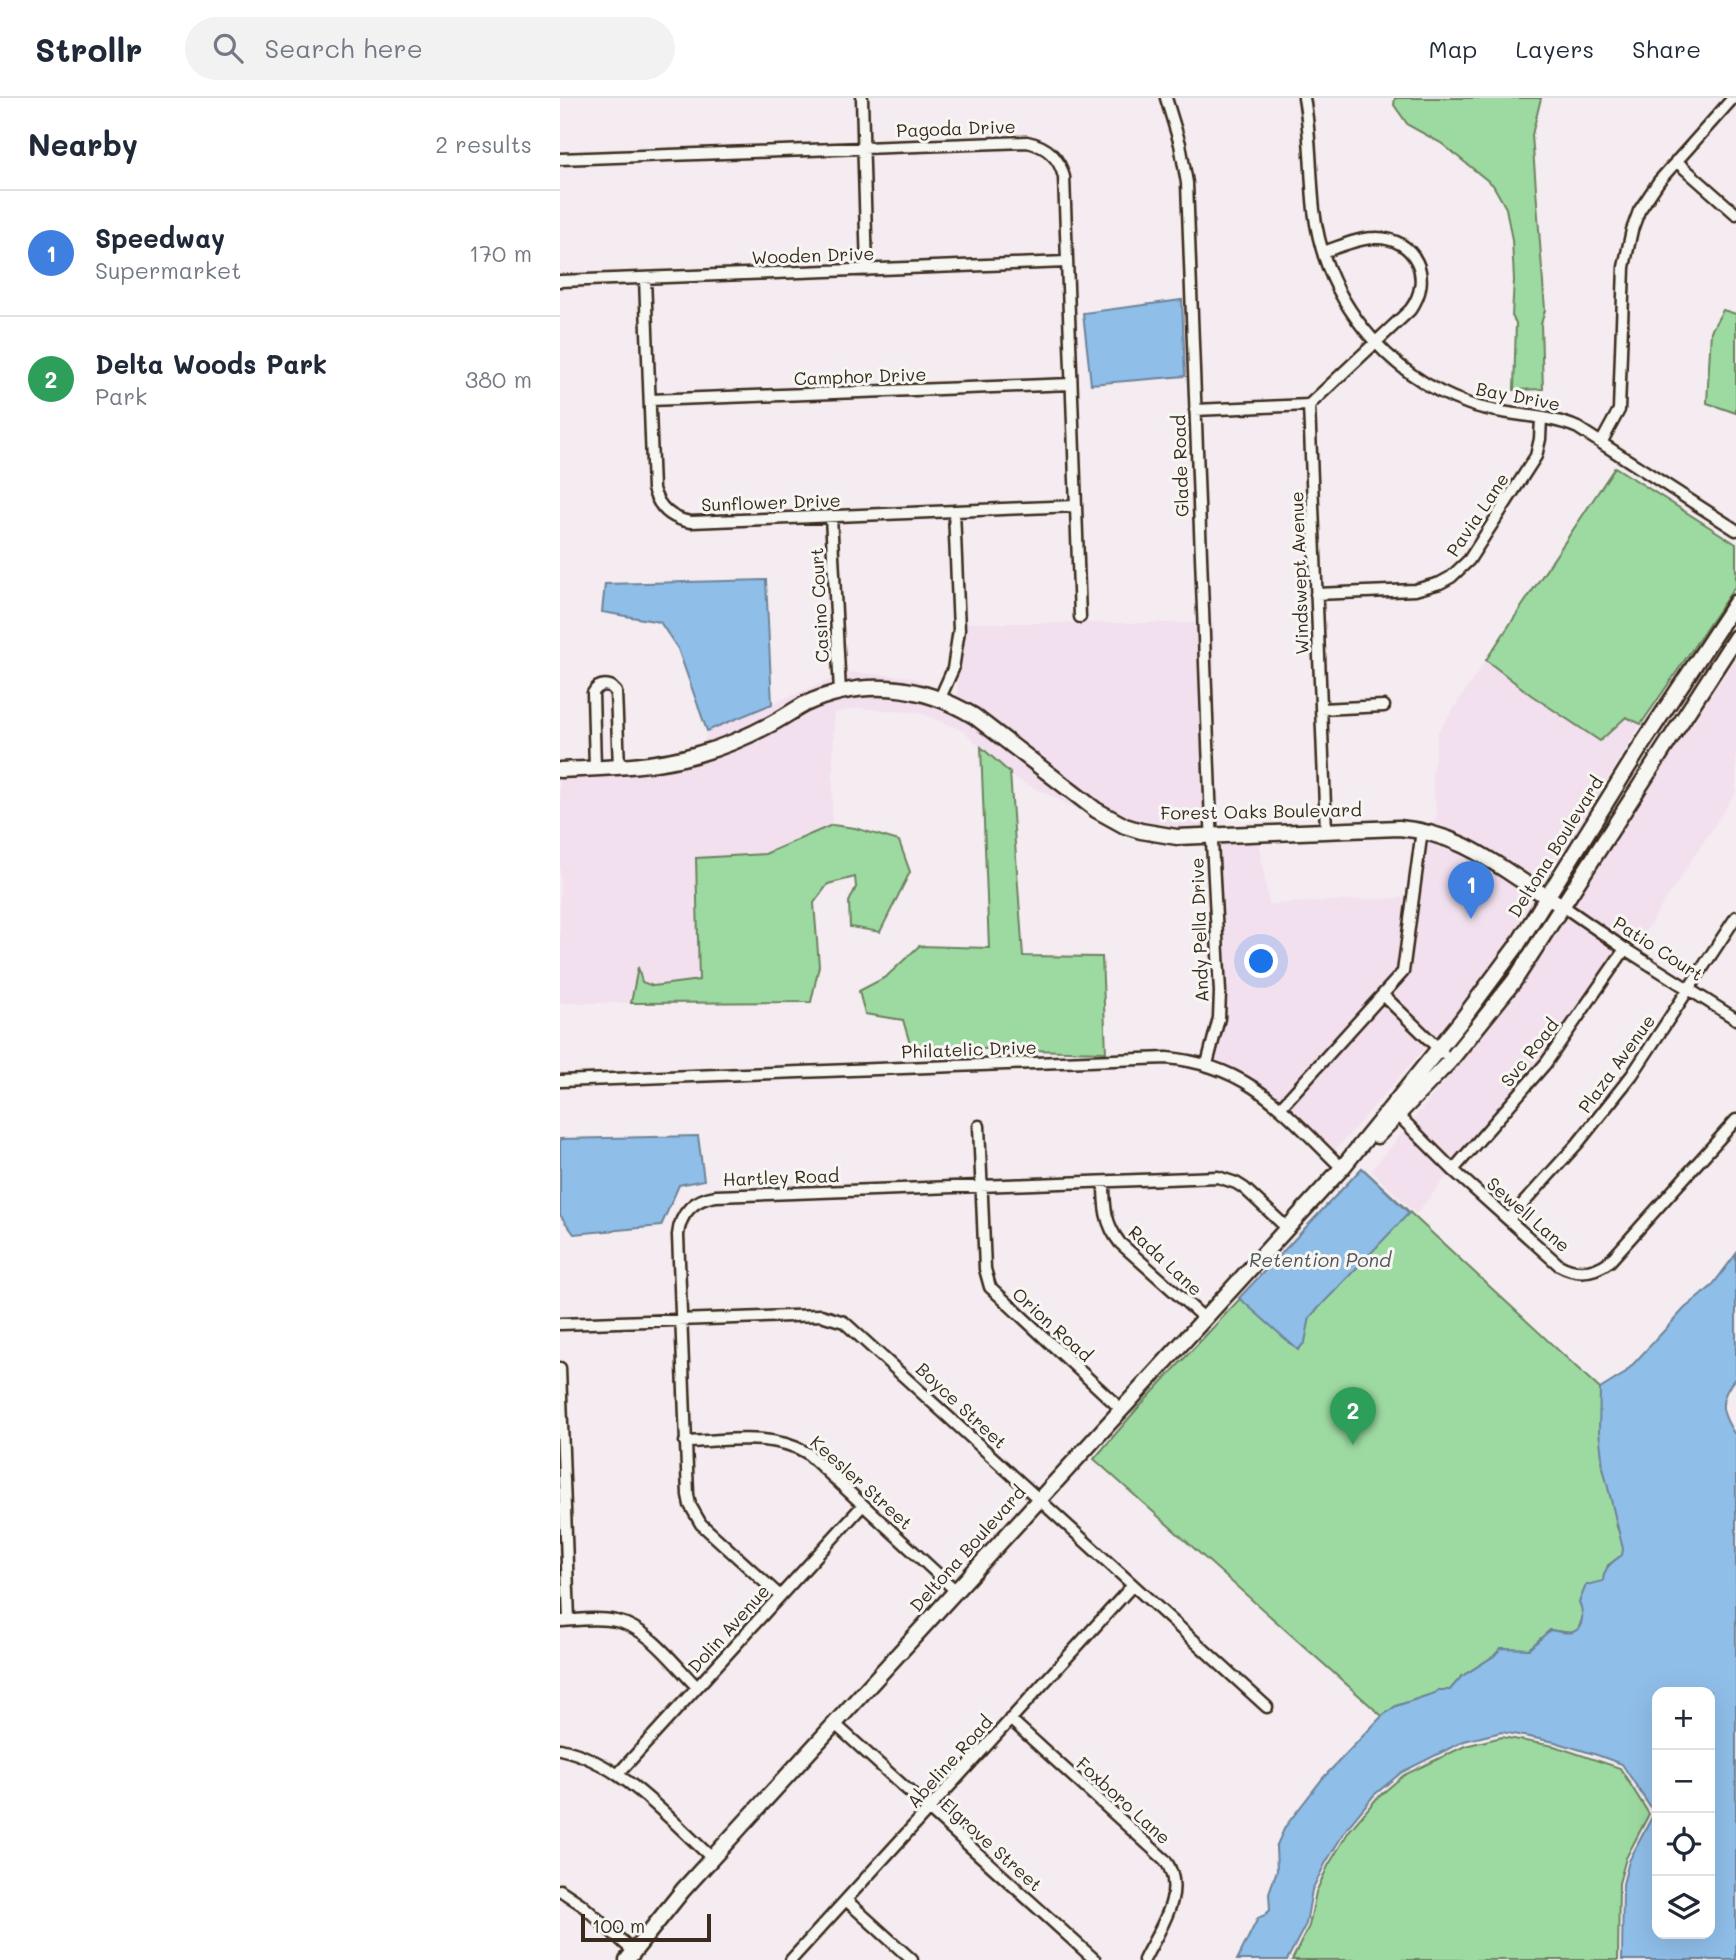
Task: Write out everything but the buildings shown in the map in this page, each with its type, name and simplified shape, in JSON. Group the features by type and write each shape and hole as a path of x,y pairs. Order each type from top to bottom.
{"main road":[{"name":"Deltona Boulevard","path":"1394,1112 1437,1048 1488,987 1736,602"},
{"name":"Deltona Boulevard","path":"630,1956 658,1919 712,1858 1287,1228 1394,1112 1451,1059 1514,981 1736,637"},
{"name":"Forest Oaks Boulevard","path":"560,770 667,762 748,736 810,702 840,692 877,687 895,688 940,698 974,716 1109,818 1139,831 1158,835 1212,836 1399,828 1422,831 1448,837 1473,848 1563,906"},
{"path":"1646,740 1663,752"}],"street":[{"path":"862,98 867,270"},
{"name":"Glade Road","path":"1166,98 1180,144 1186,183 1212,836"},
{"name":"Bay Drive","path":"1304,98 1314,210 1323,252 1341,296 1375,343 1412,375 1450,397 1490,411 1565,422 1736,530"},
{"path":"1601,443 1619,410 1627,248 1639,211 1659,180 1732,98"},
{"name":"Pagoda Drive","path":"560,159 1027,142 1045,148 1057,160 1064,177 1080,617"},
{"path":"1676,161 1736,214"},
{"path":"1195,410 1309,405 1417,302 1422,284 1419,267 1415,259 1395,242 1375,237 1323,252"},
{"name":"Wooden Drive","path":"560,281 1067,262"},
{"name":"Sunflower Drive","path":"645,278 653,489 659,505 673,517 691,522 1076,506"},
{"name":"Camphor Drive","path":"650,400 1071,384"},
{"name":"Windswept Avenue","path":"1309,405 1325,831"},
{"name":"Pavia Lane","path":"1316,594 1416,590 1428,588 1451,577 1469,560 1536,456 1541,418"},
{"path":"940,698 953,669 959,630 954,511"},
{"name":"Casino Court","path":"831,516 840,692"},
{"path":"595,768 593,693 596,688 604,685 610,686 616,692 619,767"},
{"path":"1321,709 1384,706"},
{"path":"1280,1108 1404,972 1422,831"},
{"name":"Andy Pella Drive","path":"1207,1064 1215,1037 1220,999 1212,836"},
{"name":"Patio Court","path":"1563,906 1736,1019"},
{"name":"Plaza Avenue","path":"1509,1219 1604,1112 1632,1075 1736,917"},
{"name":"Svc Road","path":"1453,1170 1546,1063 1625,949"},
{"path":"1383,995 1451,1059"},
{"name":"Philatelic Drive","path":"560,1081 1167,1058 1207,1064 1244,1080 1280,1108 1342,1168"},
{"name":"Sewell Lane","path":"1394,1112 1453,1170 1566,1269 1585,1272 1603,1266 1736,1120"},
{"name":"Orion Road","path":"979,1126 985,1269 990,1287 1122,1410"},
{"name":"Hartley Road","path":"780,1596 696,1517 688,1495 678,1228 685,1213 699,1200 716,1196 1218,1177 1244,1188 1287,1228"},
{"name":"Rada Lane","path":"1104,1182 1104,1211 1112,1233 1205,1319"},
{"name":"Boyce Street","path":"560,1325 821,1315 844,1322 1267,1707"},
{"path":"560,1368 565,1621 606,1619 630,1626 650,1640 697,1687"},
{"name":"Keesler Street","path":"685,1442 783,1442 807,1453 956,1591"},
{"name":"Dolin Avenue","path":"618,1774 863,1505"},
{"name":"Abeline Road","path":"791,1960 1133,1585"},
{"name":"Foxboro Lane","path":"1010,1719 1165,1860 1170,1868 1175,1883 1173,1900 1144,1960"},
{"name":"Elgrove Street","path":"835,1724 1095,1960"},
{"path":"560,1749 586,1756 618,1774 712,1858"},
{"path":"560,1890 581,1904 630,1956"},
{"path":"846,1900 912,1960"}],"shaded area":[{"path":"962,623 1214,623 1215,831 1177,832 1142,826 1111,814 998,729 896,683 770,719 703,748 707,731 848,672 911,677 957,699"},
{"path":"1736,658 1736,792 1641,938 1416,1214 1371,1171 1480,1038"},
{"path":"1486,660 1531,695 1600,741 1626,717 1641,724 1542,888 1431,828 1437,816 1432,780 1438,732"},
{"path":"895,693 956,711 1094,815 1010,776 1010,773 963,731 921,713 859,708 834,713 832,825 765,854 696,858 699,981 653,986 642,982 638,969 631,1003 560,1003 560,775 622,775 649,770 841,697"},
{"path":"1426,837 1454,845 1537,897 1495,968 1333,1153 1256,1093 1201,1055 1216,1033 1213,844 1201,841 1258,839 1269,904 1420,897"}],"green space":[{"path":"1395,98 1541,98 1532,135 1545,310 1541,324 1543,389 1514,390 1516,323 1512,316 1512,240 1506,208 1493,185 1441,143 1408,125 1394,105"},
{"path":"1723,310 1736,314 1736,413 1707,403 1711,331"},
{"path":"1615,467 1736,544 1736,585 1641,724 1626,717 1600,741 1531,695 1486,660"},
{"path":"981,747 1010,773 1023,956 1102,957 1106,1052 911,1047 903,1020 865,1014 859,991 886,977 919,946 989,948"},
{"path":"832,825 855,828 899,841 910,872 880,932 850,927 849,902 856,887 855,877 828,884 814,903 819,966 811,1002 631,1003 638,967 642,982 653,986 699,980 696,858 765,854"},
{"path":"1362,1168 1600,1389 1603,1467 1612,1496 1617,1527 1624,1544 1623,1555 1608,1565 1604,1581 1583,1609 1578,1630 1572,1633 1550,1630 1529,1649 1501,1648 1494,1656 1461,1677 1450,1690 1438,1690 1396,1706 1382,1716 1094,1459 1137,1409"},
{"path":"1502,1737 1554,1746 1620,1768 1649,1814 1626,1858 1619,1883 1618,1960 1292,1960 1309,1926 1316,1892 1328,1866 1349,1831 1377,1798 1404,1775 1465,1746"}],"water":[{"path":"1182,300 1185,376 1091,384 1083,313"},
{"path":"766,580 772,704 707,731 678,649 660,622 602,612 605,584"},
{"path":"698,1136 704,1180 679,1185 661,1226 574,1234 560,1215 560,1139"},
{"name":"Retention Pond","path":"1362,1168 1409,1213 1310,1317 1305,1342 1298,1350 1239,1298"},
{"path":"1736,1254 1736,1377 1726,1392 1723,1406 1726,1419 1736,1436 1736,1960 1622,1960 1623,1884 1629,1861 1652,1817 1652,1939 1715,1939 1715,1687 1652,1687 1652,1810 1622,1764 1555,1742 1502,1732 1464,1741 1402,1772 1374,1795 1347,1828 1312,1890 1306,1924 1287,1960 1237,1960 1258,1918 1270,1910 1269,1893 1277,1870 1276,1847 1285,1827 1323,1778 1382,1716 1396,1706 1438,1690 1450,1690 1461,1677 1494,1656 1501,1648 1529,1649 1550,1630 1571,1633 1580,1627 1582,1614 1579,1602 1586,1585 1603,1581 1607,1569 1622,1555 1623,1549 1603,1467 1599,1431 1600,1389 1624,1374 1685,1308 1711,1287"}],"place":[{"name":"Speedway","path":"1471,919"},
{"name":"Delta Woods Park","path":"1353,1445"}]}
